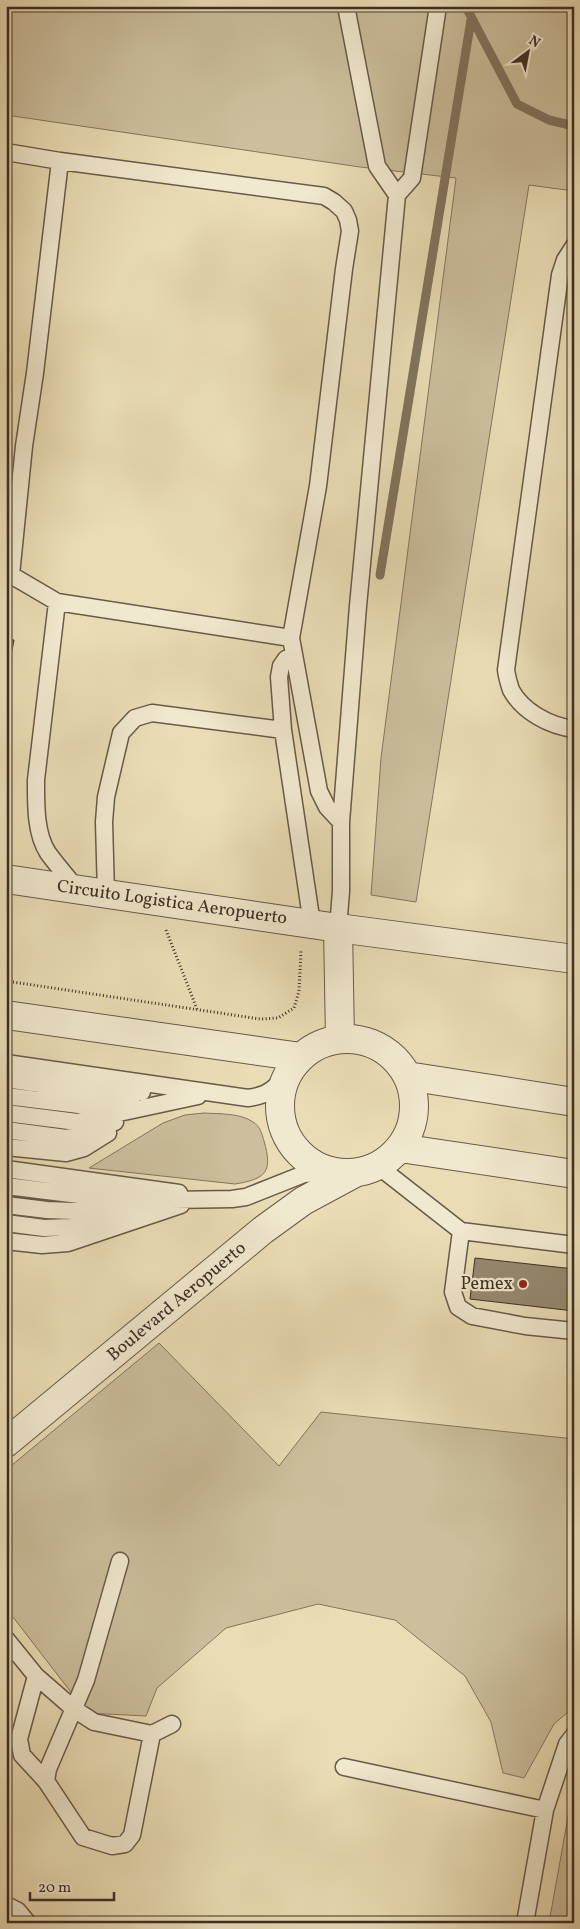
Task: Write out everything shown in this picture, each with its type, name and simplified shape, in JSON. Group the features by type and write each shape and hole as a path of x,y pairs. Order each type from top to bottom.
{"street":[{"name":"Circuito Logistica Aeropuerto","path":"6,879 77,889 317,931 574,959"},
{"path":"317,931 340,1039"},
{"path":"6,1015 296,1063"},
{"path":"340,1039 360,1040 380,1048 396,1060 407,1076 413,1094 414,1113 410,1132 400,1148 356,1170 314,1164 297,1151 286,1133 280,1117 280,1100 283,1084 296,1063 320,1045 340,1039"},
{"path":"407,1076 574,1102"},
{"path":"400,1148 574,1174"},
{"name":"Boulevard Aeropuerto","path":"6,1443 263,1230 303,1201 356,1170"}],"lane":[{"path":"346,6 377,166 398,195"},
{"path":"317,931 341,891 342,822 358,606 398,195 412,178 438,6"},
{"path":"6,152 60,161 324,196 344,211 350,231 319,477 291,638 319,791 327,807 342,822"},
{"path":"60,161 9,574 57,602 291,638"},
{"path":"574,246 565,260 560,275 506,670 512,690 524,706 541,719 574,729"},
{"path":"57,602 36,780 36,806 39,825 47,851 77,889"},
{"path":"293,655 286,658 281,666 279,677 283,730 317,931"},
{"path":"106,894 104,822 106,797 121,733 135,718 152,713 283,730"},
{"path":"6,1063 248,1098 261,1096 271,1091 296,1063"},
{"path":"6,1079 74,1089 229,1096"},
{"path":"6,1096 61,1104 88,1105 200,1095"},
{"path":"6,1113 77,1122 200,1095"},
{"path":"6,1130 57,1138 75,1137 170,1101"},
{"path":"6,1147 54,1154 75,1152 146,1110"},
{"path":"6,1169 218,1198"},
{"path":"6,1205 73,1212 172,1200 246,1197 304,1174 356,1170 461,1231 574,1245"},
{"path":"6,1186 79,1195 171,1195 218,1198"},
{"path":"6,1223 44,1228 70,1228 172,1204 218,1198"},
{"path":"6,1241 42,1245 68,1243 186,1204 218,1198"},
{"path":"461,1231 454,1292 458,1307 472,1316 525,1326 574,1331"},
{"path":"46,1781 48,1769 86,1680 120,1561"},
{"path":"6,1639 36,1676 74,1709 94,1722 152,1734 172,1724"},
{"path":"36,1676 19,1739 22,1755 46,1781 83,1837 112,1846 125,1844 132,1836 152,1734"},
{"path":"525,1923 545,1810 567,1744 574,1735"},
{"path":"344,1767 545,1810"},
{"path":"6,1905 18,1911 28,1923"}],"path":[{"path":"163,922 197,1009"},
{"path":"6,980 260,1019 278,1018 294,1008 317,931"}],"shaded area":[{"path":"6,6 574,6 574,191 529,185 416,902 371,895 381,758 456,178 360,167 6,115"},
{"path":"204,1113 236,1115 248,1119 257,1126 263,1138 268,1160 267,1167 260,1176 254,1180 235,1184 89,1168 163,1123 185,1115"},
{"path":"159,1343 279,1466 321,1412 574,1439 574,1707 554,1724 524,1778 503,1773 491,1722 465,1676 395,1620 318,1604 226,1628 157,1688 146,1716 87,1713 6,1608 6,1470"},
{"path":"574,1787 574,1923 549,1923 571,1800"}],"building":[{"path":"6,639 14,640 8,671 6,671"},
{"name":"Pemex","path":"475,1258 574,1269 574,1311 470,1299"}],"waterway":[{"path":"466,7 517,104 549,120 574,126"},
{"path":"380,575 471,20"}],"place":[{"name":"Pemex","path":"523,1284"}]}
